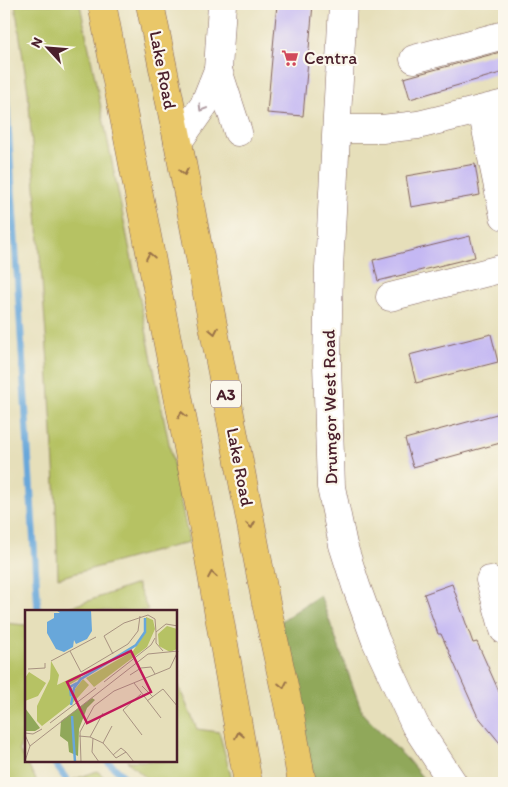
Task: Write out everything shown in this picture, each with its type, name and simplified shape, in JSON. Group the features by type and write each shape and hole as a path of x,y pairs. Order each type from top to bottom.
{"highway":[{"path":"102,4 205,535 248,783"},
{"name":"Lake Road","path":"150,4 302,783"}],"street":[{"path":"178,142 204,105 218,70 222,4"},
{"name":"Drumgor West Road","path":"343,4 338,129 329,268 328,364 331,487 343,545 366,614 393,680 415,725 453,783"},
{"path":"414,59 504,34"},
{"path":"218,70 238,132"},
{"path":"338,129 382,129 418,125 493,106 504,216"},
{"path":"390,297 504,268"},
{"path":"490,580 504,630"}],"green space":[{"path":"15,4 80,4 189,542 58,578 48,363 28,92"},
{"path":"137,584 148,610 62,610"},
{"path":"320,595 363,714 408,760 427,783 313,783 281,621"},
{"path":"4,623 25,625 25,734 19,750 38,783 4,783"},
{"path":"178,685 197,729 219,732 233,783 152,783 128,762 178,762"},
{"path":"97,771 111,783 64,783"}],"building":[{"name":"Centra","path":"277,4 313,4 303,116 267,113"},
{"path":"504,51 504,72 410,99 404,78"},
{"path":"475,164 480,195 411,207 406,176"},
{"path":"470,236 475,257 378,281 373,260"},
{"path":"491,334 498,362 416,383 409,355"},
{"path":"504,412 504,442 413,467 405,439"},
{"path":"452,584 473,643 477,642 504,700 504,748 477,715 441,634 438,634 424,594"}],"waterway":[{"path":"4,60 38,610"},
{"path":"54,762 69,783"},
{"path":"108,762 131,783"}],"place":[{"name":"Centra","path":"290,58"}]}
